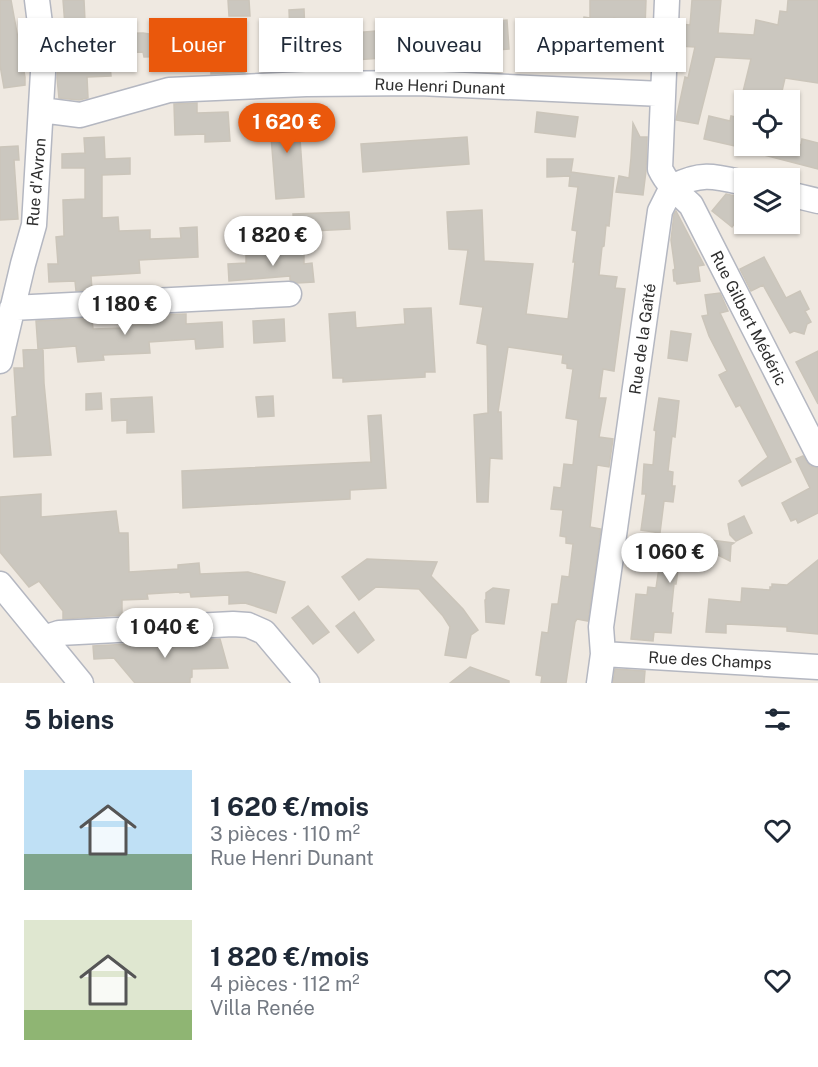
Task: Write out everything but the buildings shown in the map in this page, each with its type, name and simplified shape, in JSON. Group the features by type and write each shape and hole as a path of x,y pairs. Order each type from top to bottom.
{"street":[{"name":"Rue d'Avron","path":"0,361 34,225 44,56 37,0"},
{"path":"667,0 660,169 672,187 688,179 712,176 734,181"},
{"name":"Rue Henri Dunant","path":"41,110 80,115 169,90 306,84 419,83 662,94"},
{"name":"Rue Gilbert Médéric","path":"672,187 691,205 818,454"},
{"name":"Rue de la Gaîté","path":"599,683 603,654 601,627 660,211 672,187"},
{"path":"800,197 818,201"},
{"path":"12,308 289,294"},
{"path":"0,584 81,683"},
{"path":"44,638 59,633 248,625 264,632 307,683"},
{"name":"Rue des Champs","path":"603,654 818,667"}]}
